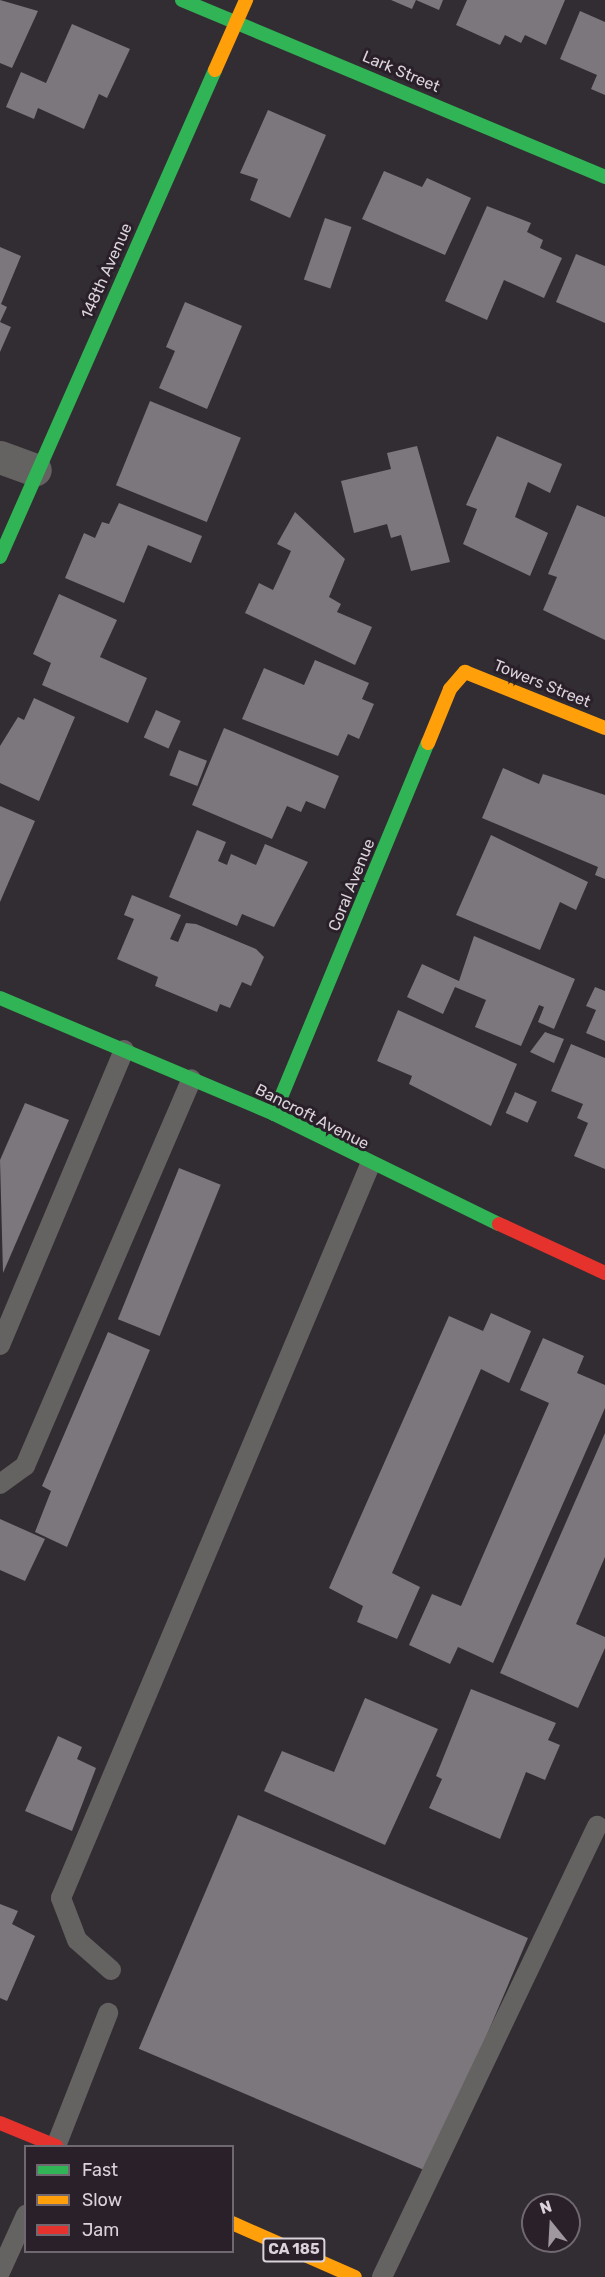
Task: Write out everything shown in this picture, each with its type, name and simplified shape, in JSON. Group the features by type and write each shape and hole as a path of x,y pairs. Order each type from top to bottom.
{"street":[{"name":"Lark Street","path":"182,0 238,20 605,177"},
{"name":"148th Avenue","path":"0,557 35,471 246,0"},
{"path":"0,457 35,471"},
{"name":"Towers Street","path":"465,672 605,728"},
{"name":"Coral Avenue","path":"274,1114 450,689 465,672"},
{"name":"Bancroft Avenue","path":"0,998 274,1114 370,1165 605,1273"},
{"path":"0,2122 54,2145"},
{"name":"CA 185","path":"234,2224 355,2277"}],"lane":[{"path":"0,1345 124,1050"},
{"path":"0,1484 25,1466 192,1079"},
{"path":"111,1970 77,1940 61,1898 370,1165"},
{"path":"382,2277 597,1826"},
{"path":"56,2145 108,2013"},
{"path":"0,2272 24,2218"}],"building":[{"path":"0,0 38,11 12,68 0,63"},
{"path":"391,0 416,0 412,9"},
{"path":"416,0 443,0 439,10"},
{"path":"467,0 565,0 546,45 525,35 521,43 505,35 500,45 456,25"},
{"path":"580,11 605,22 605,95 591,89 597,75 560,59"},
{"path":"72,24 130,49 107,98 99,94 84,129 38,108 34,119 6,107 21,72 46,83"},
{"path":"268,110 326,135 290,218 250,200 258,179 240,173"},
{"path":"384,171 422,187 427,178 471,198 445,255 362,219"},
{"path":"487,206 531,223 527,232 543,240 540,248 562,258 544,298 504,280 487,320 445,301"},
{"path":"325,218 351,227 330,289 304,279"},
{"path":"0,247 21,256 1,304 7,307 0,322"},
{"path":"576,254 605,266 605,323 556,302"},
{"path":"185,302 242,326 207,409 159,388 175,351 166,347"},
{"path":"0,322 11,327 0,352"},
{"path":"150,401 241,438 207,522 116,485"},
{"path":"497,436 562,464 550,493 528,482 515,517 548,533 530,576 463,544 477,509 466,505"},
{"path":"417,446 450,562 411,571 401,535 391,538 387,524 354,533 341,481 391,469 387,453"},
{"path":"119,503 202,536 191,563 148,545 124,603 65,578 84,533 95,538 102,522 109,524"},
{"path":"577,505 605,517 605,640 543,610 557,577 548,574"},
{"path":"295,512 345,559 329,597 341,604 337,612 372,627 355,665 245,613 259,583 273,590 291,551 277,544"},
{"path":"59,594 117,620 100,657 147,678 128,723 42,685 51,663 33,654"},
{"path":"315,660 369,683 362,699 374,704 359,739 348,734 338,756 242,719 264,668 304,685"},
{"path":"34,698 75,717 39,801 0,783 0,746 18,717 24,720"},
{"path":"156,710 181,721 168,748 144,737"},
{"path":"224,728 339,776 325,809 306,801 301,812 287,806 272,839 192,805"},
{"path":"179,750 207,761 197,786 169,775"},
{"path":"503,768 539,784 543,774 605,795 605,879 595,875 598,867 482,818"},
{"path":"0,806 35,821 0,902"},
{"path":"197,830 226,842 218,861 227,865 231,854 256,865 265,844 308,862 274,927 242,914 237,926 169,897"},
{"path":"491,835 588,882 576,910 560,902 540,950 456,915"},
{"path":"132,895 181,915 170,939 178,942 186,923 196,924 256,949 264,957 251,986 242,982 230,1008 220,1004 217,1012 155,986 158,977 117,959 134,919 124,915"},
{"path":"474,936 575,979 554,1029 538,1022 544,1007 539,1005 521,1046 475,1027 486,1000 455,987 443,1014 407,997 422,964 459,981"},
{"path":"595,987 605,991 605,1041 586,1033 596,1010 586,1006"},
{"path":"398,1010 517,1064 491,1126 409,1084 412,1076 377,1061"},
{"path":"545,1032 564,1039 554,1063 530,1052"},
{"path":"571,1044 605,1058 605,1169 574,1156 588,1123 577,1118 583,1104 551,1091"},
{"path":"515,1092 537,1102 528,1123 506,1113"},
{"path":"25,1103 69,1120 3,1273 0,1160"},
{"path":"179,1168 221,1185 160,1336 118,1319"},
{"path":"491,1313 531,1331 509,1383 481,1369 392,1573 420,1587 397,1639 357,1622 363,1606 329,1588 449,1316 483,1331"},
{"path":"108,1332 150,1350 67,1547 35,1532 51,1491 42,1486"},
{"path":"543,1338 584,1356 577,1373 605,1385 605,1408 493,1663 458,1647 450,1664 409,1645 432,1594 461,1606 549,1403 520,1390"},
{"path":"605,1433 605,1557 576,1624 605,1637 605,1648 578,1708 500,1673"},
{"path":"0,1519 45,1539 25,1581 0,1570"},
{"path":"471,1689 556,1723 548,1740 560,1745 545,1780 526,1772 500,1839 429,1808 442,1779 436,1776"},
{"path":"365,1698 438,1729 385,1845 264,1791 282,1751 334,1772"},
{"path":"58,1736 82,1747 77,1759 96,1768 72,1831 25,1811"},
{"path":"238,1815 528,1938 429,2172 139,2049"},
{"path":"0,1904 18,1911 12,1924 35,1936 7,2001 0,1998"}],"traffic: fast":[{"path":"182,0 605,177"},
{"path":"0,557 215,70"},
{"path":"274,1114 428,743"},
{"path":"0,998 274,1114 499,1224"}],"traffic: slow":[{"path":"215,70 246,0"},
{"path":"428,743 450,689 465,672 605,728"},
{"path":"234,2224 355,2277"}],"traffic: jam":[{"path":"499,1224 605,1273"},
{"path":"0,2123 54,2145"}]}
